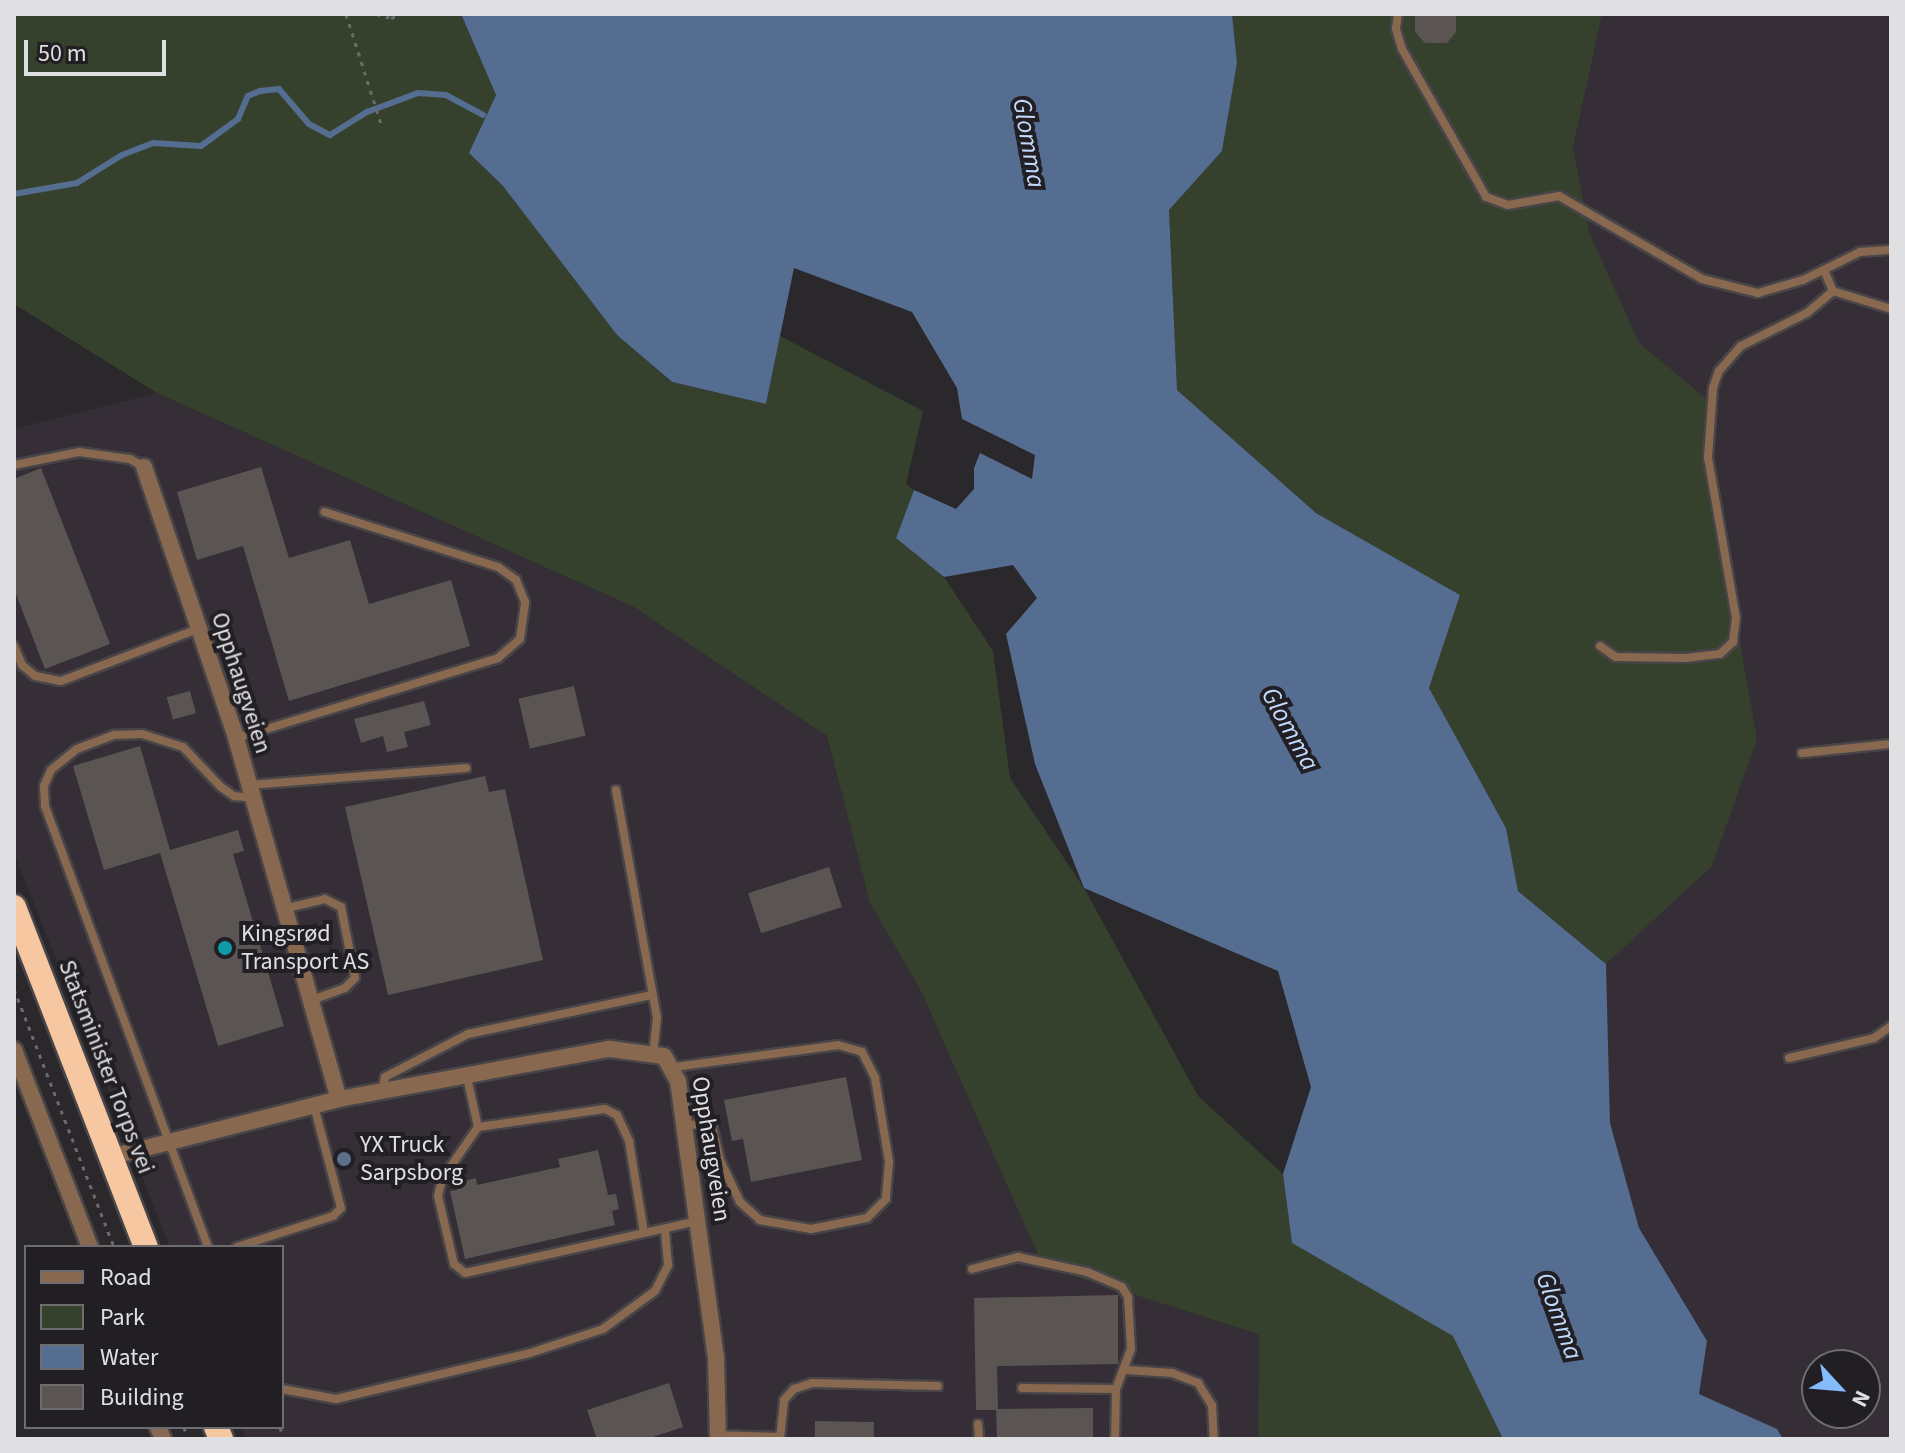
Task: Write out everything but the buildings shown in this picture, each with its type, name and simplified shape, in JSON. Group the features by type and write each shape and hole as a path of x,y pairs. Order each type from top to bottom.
{"highway":[{"name":"Statsminister Torps vei","path":"14,907 145,1245"}],"street":[{"name":"Opphaugveien","path":"144,467 236,738 314,999 339,1099"},
{"name":"Opphaugveien","path":"110,1157 165,1139 339,1099 610,1049 653,1053 674,1067 684,1126 716,1357 718,1437"},
{"path":"14,1050 89,1245"}],"lane":[{"path":"1398,14 1396,29 1402,49 1486,197 1508,205 1559,196 1702,279 1758,293 1824,270 1860,252 1891,250"},
{"path":"1824,270 1833,291 1891,309"},
{"path":"1600,646 1616,657 1686,658 1720,654 1733,642 1736,618 1708,458 1713,388 1719,371 1741,346 1807,313 1833,291"},
{"path":"14,465 79,452 130,459 144,467"},
{"path":"236,738 498,658 520,639 525,602 516,580 498,567 325,512"},
{"path":"14,646 22,665 35,676 61,681 198,629"},
{"path":"207,1245 165,1139 45,806 44,786 51,770 77,749 114,735 142,734 183,747 221,787 234,796 466,768"},
{"path":"1802,753 1891,744"},
{"path":"616,790 657,1031 653,1053"},
{"path":"287,908 325,899 341,907 355,978 345,988 314,999"},
{"path":"382,1092 385,1077 468,1034 651,995"},
{"path":"1789,1058 1874,1038 1891,1026"},
{"path":"674,1067 838,1045 862,1052 875,1078 889,1162 886,1199 867,1218 811,1229 760,1220 740,1202 720,1160 711,1122 684,1126"},
{"path":"467,1077 478,1127 442,1179 438,1196 459,1270 474,1274 697,1221"},
{"path":"243,1245 333,1216 341,1208 314,1106"},
{"path":"478,1127 605,1109 617,1115 629,1141 644,1233"},
{"path":"284,1389 336,1399 530,1353 603,1329 655,1291 668,1265 665,1228"},
{"path":"972,1269 1018,1257 1112,1280 1128,1297 1127,1370 1116,1389 1115,1439"},
{"path":"1127,1370 1172,1373 1198,1383 1212,1405 1214,1439"},
{"path":"718,1437 780,1438 784,1400 794,1389 812,1383 938,1386"},
{"path":"1022,1388 1116,1389"},
{"path":"978,1424 979,1439"}],"path":[{"path":"346,14 382,127"},
{"path":"376,14 391,18 402,14"},
{"path":"14,989 113,1245"}],"shaded area":[{"path":"1232,14 1891,14 1891,1439 1783,1439 1777,1429 1699,1394 1707,1341 1639,1228 1610,1123 1606,964 1237,63"},
{"path":"157,393 634,607 827,736 870,903 921,991 1043,1266 1260,1334 1258,1439 246,1439 243,1429 284,1429 284,1245 169,1245 14,853 14,429"}],"green space":[{"path":"14,14 461,14 496,95 470,154 503,186 617,335 671,382 766,404 780,336 923,411 906,484 914,490 896,537 944,577 993,651 1010,778 1084,888 1198,1096 1283,1174 1292,1243 1454,1336 1503,1439 1258,1439 1259,1334 1043,1266 921,991 870,903 827,736 634,607 157,393 14,304"},
{"path":"1232,14 1602,14 1573,147 1589,232 1639,343 1714,405 1713,491 1757,739 1712,866 1606,964 1518,891 1506,828 1429,688 1460,595 1316,513 1177,390 1169,210 1222,151 1237,63"}],"water":[{"name":"Glomma","path":"461,14 1232,14 1237,63 1222,151 1169,210 1177,390 1316,513 1460,595 1429,688 1506,828 1518,891 1606,964 1610,1123 1639,1228 1707,1341 1699,1394 1777,1429 1783,1439 1503,1439 1453,1336 1292,1243 1283,1174 1311,1087 1278,971 1084,888 1035,764 1006,634 1037,598 1013,565 944,577 896,538 914,490 956,509 974,489 974,468 980,453 1032,479 1035,455 962,419 957,388 912,312 794,268 766,404 672,382 617,335 503,186 469,153 496,95"}],"waterway":[{"path":"14,194 77,183 122,155 153,143 201,146 238,119 248,96 260,91 279,89 309,124 330,135 367,112 418,93 446,95 483,115"}],"place":[{"name":"Kingsrød Transport AS","path":"225,948"},
{"name":"YX Truck Sarpsborg","path":"344,1159"}]}
